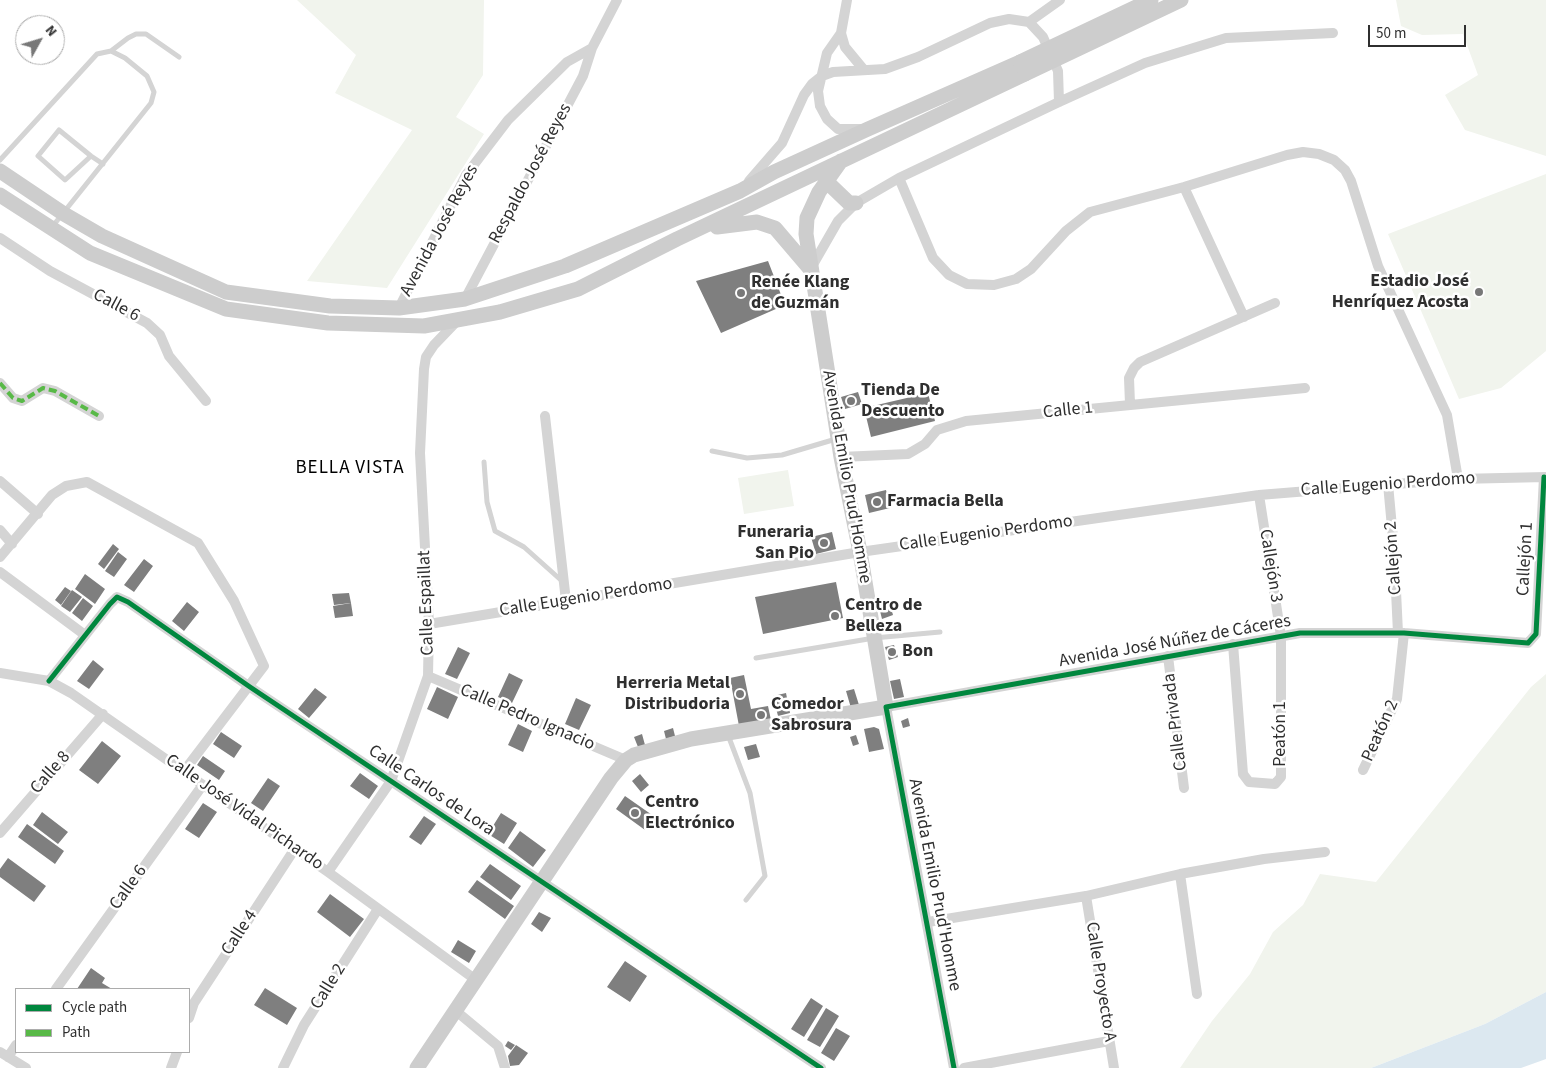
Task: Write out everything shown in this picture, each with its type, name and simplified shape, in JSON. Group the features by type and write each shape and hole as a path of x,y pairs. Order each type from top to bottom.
{"main road":[{"path":"0,195 51,230 90,253 226,309 337,324 401,327 424,326 509,310 578,289 677,239 841,161 1151,0"},
{"path":"0,171 64,214 102,236 226,292 330,306 399,308 465,299 565,266 740,191 774,172 868,129 1022,68 1181,0"},
{"name":"Avenida Emilio Prud'Homme","path":"841,161 826,182 807,218 810,269 841,457 860,552 886,707"},
{"path":"826,182 849,202 856,203"},
{"path":"677,239 719,226 757,222 775,228 810,269"},
{"name":"Avenida José Núñez de Cáceres","path":"626,760 634,755 691,739 886,707"},
{"path":"417,1068 626,760"}],"street":[{"path":"592,48 617,0"},
{"path":"848,0 841,33 827,53 818,91 820,106 827,120 838,129 868,129"},
{"path":"1029,22 1060,0 1066,0"},
{"path":"740,191 782,143 804,95 812,84 822,76 833,72 885,69 918,57 990,23 1009,19 1029,22 1043,38 1058,72 1059,102"},
{"path":"841,33 845,47 864,70"},
{"path":"810,269 838,221 856,203 899,178 1145,63 1226,38 1333,33"},
{"name":"Respaldo José Reyes","path":"465,299 583,76 592,48"},
{"name":"Avenida José Reyes","path":"399,308 466,174 508,120 567,62 592,48"},
{"path":"899,178 932,258 949,275 967,284 994,285 1016,279 1031,269 1066,231 1090,212 1184,187 1287,155 1303,152 1319,154 1334,160 1345,170 1356,194 1378,266 1447,415 1458,479"},
{"path":"1184,187 1244,317"},
{"name":"Calle 6","path":"0,238 50,272 148,323 160,335 168,356 206,401"},
{"path":"1130,404 1129,378 1134,368 1140,362 1275,303"},
{"name":"Calle Espaillat","path":"328,872 391,781 428,676 429,624 420,453 424,369 426,357 434,345 457,320"},
{"path":"0,383 13,398 22,401 43,388 54,391 99,416"},
{"name":"Calle 1","path":"841,457 908,454 924,444 937,430 966,421 1306,388"},
{"path":"545,416 566,601"},
{"name":"Calle Eugenio Perdomo","path":"429,624 860,552 1259,495 1458,479 1545,477"},
{"name":"Callejón 1","path":"1531,641 1536,634 1545,477"},
{"path":"0,480 38,514"},
{"path":"0,557 52,496 66,486 87,482 198,544 234,601 264,666 250,687 184,771"},
{"name":"Callejón 2","path":"1388,484 1401,633"},
{"name":"Callejón 3","path":"1259,495 1281,636"},
{"path":"0,530 12,544"},
{"path":"0,572 85,635"},
{"name":"Calle Carlos de Lora","path":"49,681 117,597 128,602 250,687 821,1068"},
{"name":"Avenida José Núñez de Cáceres","path":"886,707 1300,633 1401,633 1525,643 1531,641"},
{"name":"Peatón 2","path":"1363,770 1398,699 1401,633"},
{"name":"Peatón 1","path":"1233,644 1243,774 1249,782 1275,784 1281,777 1281,636"},
{"name":"Calle Privada","path":"1168,656 1184,788"},
{"name":"Calle José Vidal Pichardo","path":"0,673 49,681 103,714 184,771 202,786 328,872 476,980"},
{"name":"Calle Pedro Ignacio","path":"428,676 626,760"},
{"name":"Avenida Emilio Prud'Homme","path":"886,707 954,1068"},
{"name":"Calle 8","path":"0,833 103,714"},
{"name":"Calle 6","path":"57,988 202,786"},
{"name":"Calle 4","path":"190,1015 194,1003 294,850"},
{"path":"928,922 1086,896 1180,874 1264,859 1324,852"},
{"path":"1180,874 1197,994"},
{"name":"Calle Proyecto A","path":"1086,896 1114,1068"},
{"name":"Calle 2","path":"283,1068 304,1025 378,909"},
{"path":"456,1010 498,1046 505,1068"},
{"path":"964,1068 1109,1041"},
{"path":"15,1046 4,1054 26,1068"},
{"path":"171,1068 177,1053"}],"lane":[{"path":"0,160 97,54 111,51 136,34 146,34 179,57"},
{"path":"51,230 151,103 154,92 147,76 125,58 111,51"},
{"path":"92,156 65,180 61,179 38,156 59,130 92,156 102,164"},
{"path":"712,451 747,458 782,455 838,438"},
{"path":"484,462 487,502 495,531 524,546 564,583"},
{"path":"756,658 874,638 940,632"},
{"path":"728,734 750,793 765,876 746,900"}],"shaded area":[{"path":"297,0 484,0 483,75 456,117 484,134 387,288 307,281 412,130 335,93 356,55"},
{"path":"1396,0 1546,0 1546,156 1465,130 1445,95 1478,75 1463,34 1422,35 1401,26"},
{"name":"Estadio José Henríquez Acosta","path":"1546,174 1546,351 1501,388 1459,399 1388,234"},
{"path":"788,470 794,506 744,514 738,478"},
{"path":"1546,674 1546,992 1485,1024 1371,1068 1180,1068 1212,1021 1250,974 1273,932 1303,905 1320,874 1376,882 1531,687"},
{"path":"1546,992 1546,1059 1521,1068 1371,1068 1485,1024"}],"building":[{"name":"Renée Klang de Guzmán","path":"768,261 785,305 721,333 696,281"},
{"name":"Tienda De Descuento","path":"858,392 862,404 845,409 841,397"},
{"path":"928,393 935,421 871,437 864,408"},
{"name":"Farmacia Bella","path":"886,490 890,508 869,513 865,495"},
{"name":"Funeraria San Pio","path":"832,532 836,549 816,554 811,537"},
{"path":"113,544 119,549 104,569 98,564"},
{"path":"118,552 127,559 114,577 105,571"},
{"path":"144,559 153,566 134,592 124,585"},
{"path":"85,574 105,589 95,604 75,589"},
{"path":"836,582 843,618 763,634 755,597"},
{"path":"65,587 71,591 61,605 55,600"},
{"path":"72,590 82,597 70,612 61,606"},
{"path":"349,593 351,603 334,605 332,594"},
{"path":"83,598 93,606 82,621 72,613"},
{"path":"187,602 199,612 184,631 172,621"},
{"path":"351,603 353,616 335,618 333,606"},
{"path":"890,604 893,615 882,619 879,607"},
{"name":"Bon","path":"894,645 898,657 889,660 885,647"},
{"path":"458,647 470,653 457,679 445,674"},
{"path":"93,660 104,669 89,689 77,681"},
{"path":"509,673 523,680 512,703 498,697"},
{"name":"Herreria Metal Distribudoria","path":"744,675 751,709 768,706 771,720 739,726 730,678"},
{"path":"900,679 904,697 894,699 890,681"},
{"path":"437,687 458,697 448,719 427,709"},
{"path":"315,688 327,697 309,718 298,709"},
{"path":"854,689 859,705 851,708 846,691"},
{"path":"786,693 790,713 778,716 773,696"},
{"path":"576,698 591,705 579,730 565,724"},
{"path":"908,718 910,726 903,728 901,721"},
{"path":"518,724 532,731 523,752 508,745"},
{"path":"874,727 879,729 884,749 869,752 864,729"},
{"path":"673,728 675,736 666,739 664,731"},
{"path":"221,732 242,746 234,758 213,744"},
{"path":"642,734 645,745 638,747 634,737"},
{"path":"856,735 859,744 853,746 850,737"},
{"path":"102,741 121,756 98,784 79,770"},
{"path":"756,744 760,757 748,760 744,747"},
{"path":"203,756 225,771 219,780 197,765"},
{"path":"360,773 378,786 369,799 350,786"},
{"path":"640,774 649,785 641,792 632,781"},
{"path":"268,778 280,786 263,811 251,803"},
{"name":"Centro Electrónico","path":"625,796 655,817 645,830 616,809"},
{"path":"203,803 217,812 199,838 185,829"},
{"path":"42,812 68,832 58,844 33,825"},
{"path":"501,813 517,823 504,844 488,834"},
{"path":"424,816 436,824 421,845 409,837"},
{"path":"27,824 64,851 55,864 18,837"},
{"path":"520,831 546,850 533,867 508,848"},
{"path":"8,858 46,886 34,902 0,877 0,869"},
{"path":"490,864 521,886 511,900 480,877"},
{"path":"477,880 514,906 505,919 468,892"},
{"path":"330,894 364,919 350,937 317,912"},
{"path":"539,912 551,918 542,932 531,924"},
{"path":"458,940 476,951 469,963 451,952"},
{"path":"625,961 647,976 630,1002 607,987"},
{"path":"91,968 105,978 102,983 110,988 78,988"},
{"path":"265,988 297,1008 287,1025 254,1005"},
{"path":"811,998 823,1006 804,1037 791,1029"},
{"path":"826,1008 839,1016 820,1047 807,1040"},
{"path":"836,1028 850,1036 834,1061 821,1053"},
{"path":"508,1041 515,1045 511,1050 505,1046"},
{"path":"516,1045 528,1053 519,1065 510,1066 508,1056"}],"marked path":[{"path":"0,383 13,398 22,401 43,388 55,391 99,416"}],"cycle path":[{"path":"954,1068 886,707 1300,633 1404,633 1528,643 1536,634 1544,477"},
{"path":"49,681 110,604 117,597 128,602 250,687 821,1068"}],"place":[{"name":"Estadio José Henríquez Acosta","path":"1479,292"},
{"name":"Renée Klang de Guzmán","path":"741,293"},
{"name":"Tienda De Descuento","path":"851,401"},
{"name":"Farmacia Bella","path":"877,502"},
{"name":"Funeraria San Pio","path":"824,543"},
{"name":"Centro de Belleza","path":"835,616"},
{"name":"Bon","path":"892,652"},
{"name":"Herreria Metal Distribudoria","path":"740,694"},
{"name":"Comedor Sabrosura","path":"761,715"},
{"name":"Centro Electrónico","path":"635,813"}],"district":[{"name":"BELLA VISTA","path":"350,469"}]}
